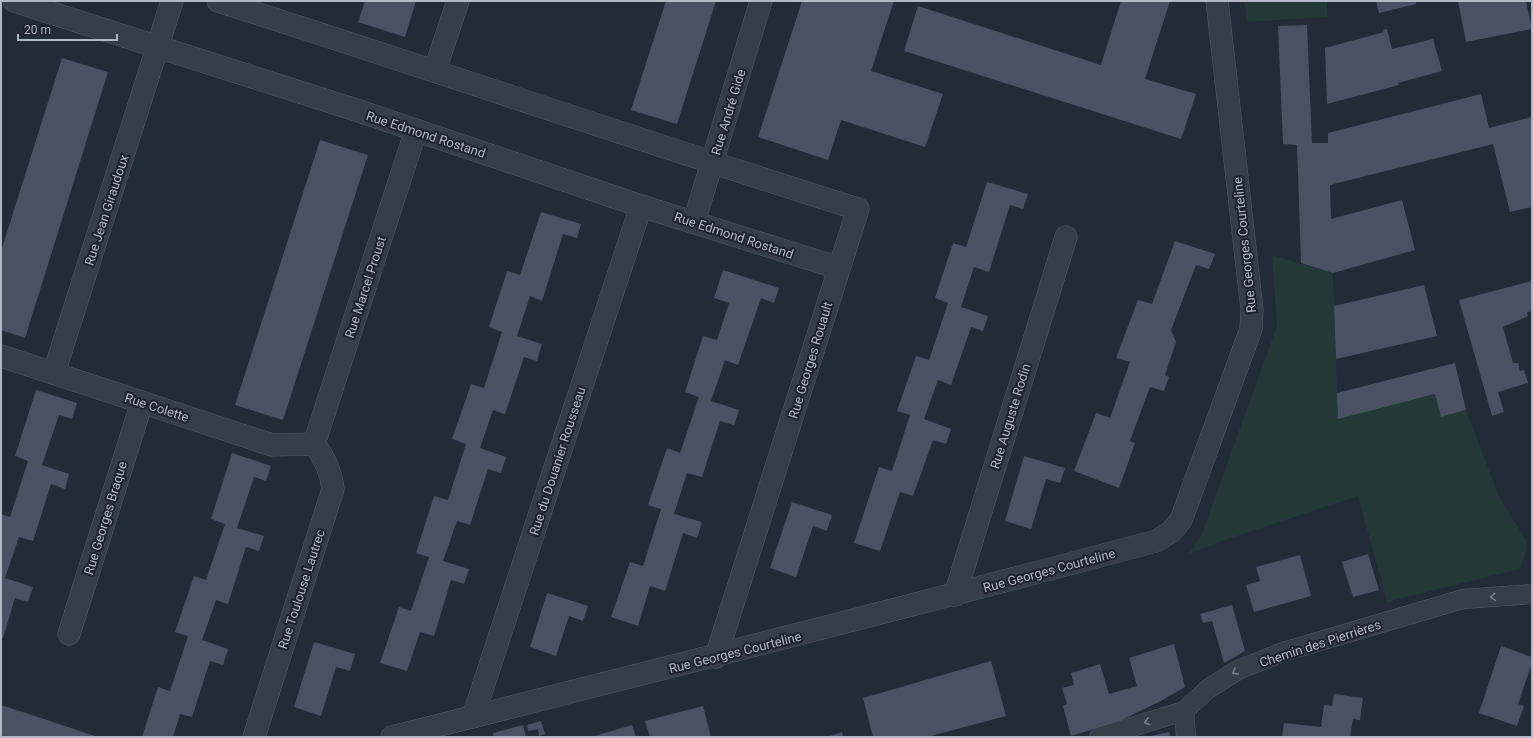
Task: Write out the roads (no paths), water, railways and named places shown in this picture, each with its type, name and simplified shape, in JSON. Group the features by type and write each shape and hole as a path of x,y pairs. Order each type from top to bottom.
{"street":[{"name":"Rue Edmond Rostand","path":"14,1 416,130 641,206 839,268"},
{"name":"Rue Jean Giraudoux","path":"54,373 172,1"},
{"path":"218,1 435,70 713,164"},
{"path":"435,70 458,1"},
{"name":"Rue André Gide","path":"694,222 713,164 761,1"},
{"name":"Rue Georges Courteline","path":"392,737 716,657 955,595 1156,541 1170,532 1181,520 1250,329 1252,310 1217,1"},
{"name":"Rue Marcel Proust","path":"314,444 416,130"},
{"name":"Rue Georges Rouault","path":"713,164 858,210 716,657"},
{"name":"Rue du Douanier Rousseau","path":"472,717 641,206"},
{"name":"Rue Auguste Rodin","path":"955,595 1066,237"},
{"name":"Rue Colette","path":"1,356 272,445 314,444"},
{"name":"Rue Georges Braque","path":"69,634 142,402"},
{"name":"Rue Toulouse Lautrec","path":"254,737 333,489 332,478 326,460 314,444"}],"lane":[{"name":"Chemin des Pierrières","path":"1099,737 1184,711 1208,689 1238,670 1284,652 1463,599 1532,594"},
{"path":"1184,711 1186,737"}]}
